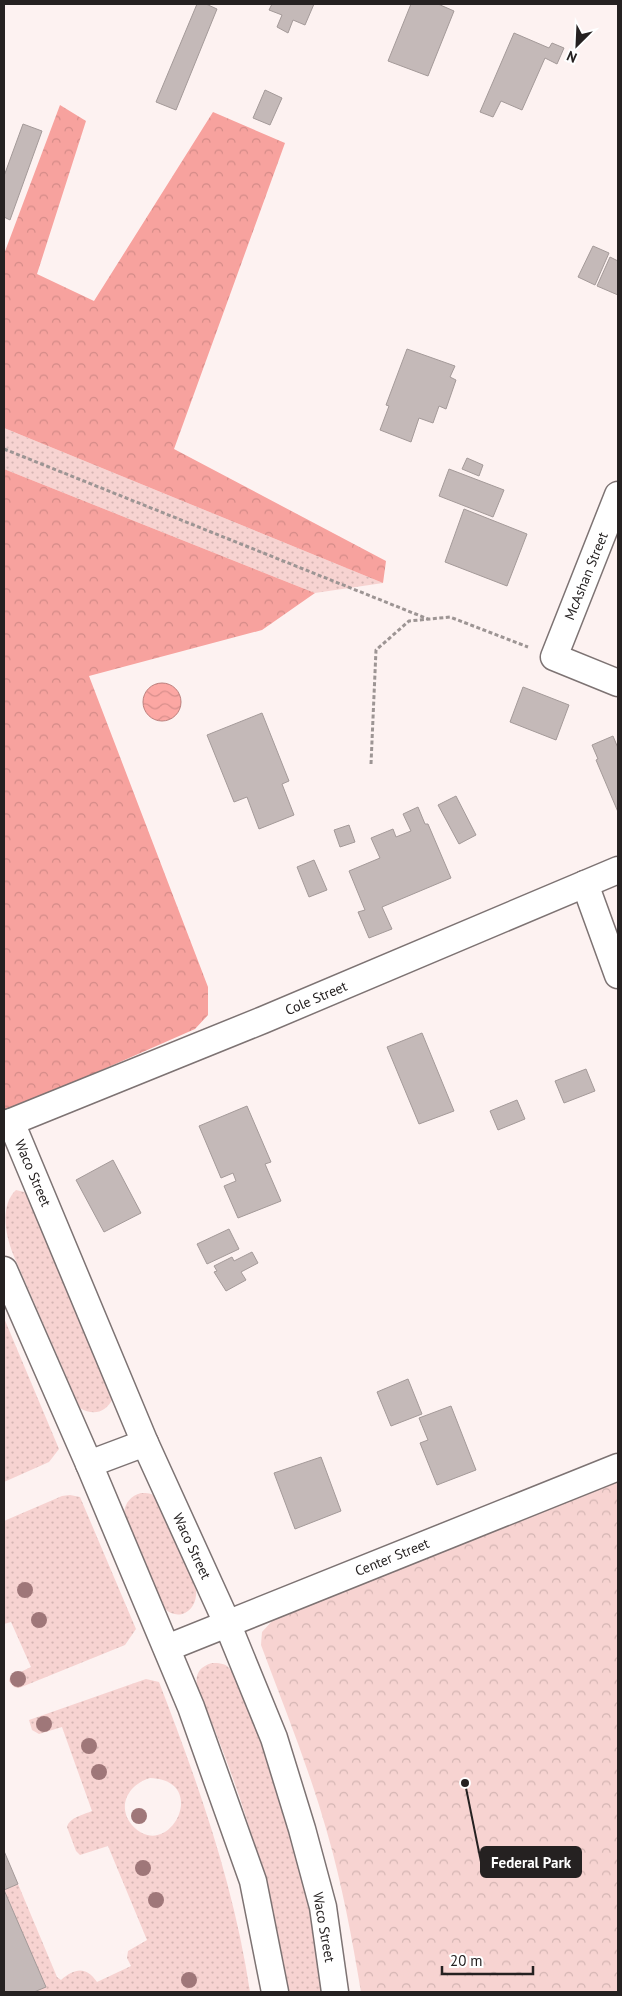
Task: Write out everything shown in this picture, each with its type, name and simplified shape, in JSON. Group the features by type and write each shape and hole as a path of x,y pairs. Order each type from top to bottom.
{"street":[{"name":"McAshan Street","path":"554,657 618,494"},
{"path":"554,657 618,683"},
{"name":"Cole Street","path":"8,1125 618,870"},
{"path":"585,884 618,975"},
{"name":"Waco Street","path":"8,1125 145,1443 227,1623 274,1738 302,1829 323,1907 335,1992"},
{"path":"4,1270 89,1464 191,1707 253,1881 275,1992"},
{"path":"89,1464 145,1443"},
{"name":"Center Street","path":"166,1648 618,1467"}],"path":[{"path":"4,449 428,619"},
{"path":"371,764 376,650 409,621 450,617 554,657"}],"green space":[{"path":"60,105 86,121 37,274 94,301 213,112 285,143 174,449 386,561 383,583 4,428 4,254"},
{"path":"4,428 383,583 315,593 4,469"},
{"path":"4,469 315,593 262,630 89,676 208,987 208,1015 195,1029 4,1113"},
{"path":"16,1190 24,1192 31,1200 113,1398 107,1407 99,1412 90,1412 80,1408 13,1254 6,1229 6,1212 11,1196"},
{"path":"4,1318 59,1449 49,1462 4,1482"},
{"path":"618,1479 618,1992 361,1992 346,1911 320,1808 261,1645 262,1632 272,1621"},
{"path":"141,1493 154,1496 162,1504 174,1527 196,1590 196,1597 191,1608 181,1614 170,1612 164,1608 124,1514 129,1500"},
{"path":"62,1496 80,1497 136,1629 125,1645 19,1688 14,1687 9,1681 10,1677 31,1667 11,1622 4,1624 4,1521"},
{"path":"212,1663 223,1664 229,1668 239,1682 249,1706 279,1795 306,1892 325,1992 286,1992 262,1871 228,1765 197,1687 197,1675 201,1669"},
{"path":"146,1679 159,1682 213,1834 235,1912 250,1992 34,1992 45,1987 4,1890 18,1884 57,1977 61,1980 71,1973 80,1970 89,1973 97,1982 131,1966 127,1958 128,1951 147,1940 108,1846 80,1855 76,1851 67,1827 74,1819 92,1811 62,1727 39,1734 32,1730 29,1720","holes":["150,1778 169,1782 178,1792 181,1804 178,1817 170,1828 159,1835 146,1835 132,1825 127,1818 125,1810 127,1797 136,1785"]}],"water":[{"path":"162,683 169,684 175,689 180,695 180,709 175,715 169,720 162,721 155,720 149,715 144,709 143,702 144,695 149,689 155,684"}],"building":[{"path":"197,4 206,4 217,9 176,110 156,102"},
{"path":"272,4 314,4 305,25 293,20 288,33 277,27 282,15 269,10"},
{"path":"411,4 438,4 454,11 428,76 388,61"},
{"path":"514,33 549,48 552,43 564,48 557,64 545,58 522,110 501,101 493,117 480,112"},
{"path":"265,90 282,98 270,125 253,118"},
{"path":"23,124 42,131 10,220 4,217 4,176"},
{"path":"593,246 609,253 595,285 578,277"},
{"path":"610,257 618,261 618,295 597,286"},
{"path":"407,349 455,366 450,377 456,380 446,409 439,406 433,423 419,418 411,442 380,430 389,406 386,405"},
{"path":"467,458 483,465 479,476 462,469"},
{"path":"449,469 504,490 493,517 439,496"},
{"path":"464,509 527,534 507,586 445,562"},
{"path":"523,687 569,705 556,740 510,722"},
{"path":"262,713 289,781 282,784 294,815 259,829 247,797 234,802 207,735"},
{"path":"613,736 618,748 618,812 596,760 598,759 592,745"},
{"path":"456,796 476,835 459,844 438,805"},
{"path":"418,807 425,824 428,824 451,878 382,907 392,929 369,938 358,912 365,910 349,871 380,858 371,838 393,829 396,837 411,831 403,814"},
{"path":"349,825 355,842 340,847 334,830"},
{"path":"314,860 327,890 309,897 297,867"},
{"path":"422,1033 454,1111 419,1124 387,1047"},
{"path":"586,1069 595,1091 564,1103 555,1081"},
{"path":"517,1100 525,1119 498,1130 490,1111"},
{"path":"247,1106 271,1162 265,1164 281,1201 238,1218 224,1186 236,1181 233,1173 221,1178 199,1126"},
{"path":"113,1160 141,1213 104,1232 76,1180"},
{"path":"229,1229 239,1249 207,1264 197,1244"},
{"path":"252,1252 258,1263 241,1272 246,1280 226,1291 214,1272 217,1271 214,1266 232,1257 234,1261"},
{"path":"408,1379 422,1414 391,1426 377,1392"},
{"path":"451,1406 476,1470 437,1485 420,1443 428,1440 419,1418"},
{"path":"321,1457 341,1511 295,1529 274,1473"},
{"path":"4,1851 18,1884 4,1890"},
{"path":"4,1890 46,1987 34,1992 4,1992"}],"place":[{"name":"Federal Park","path":"465,1783"}]}
